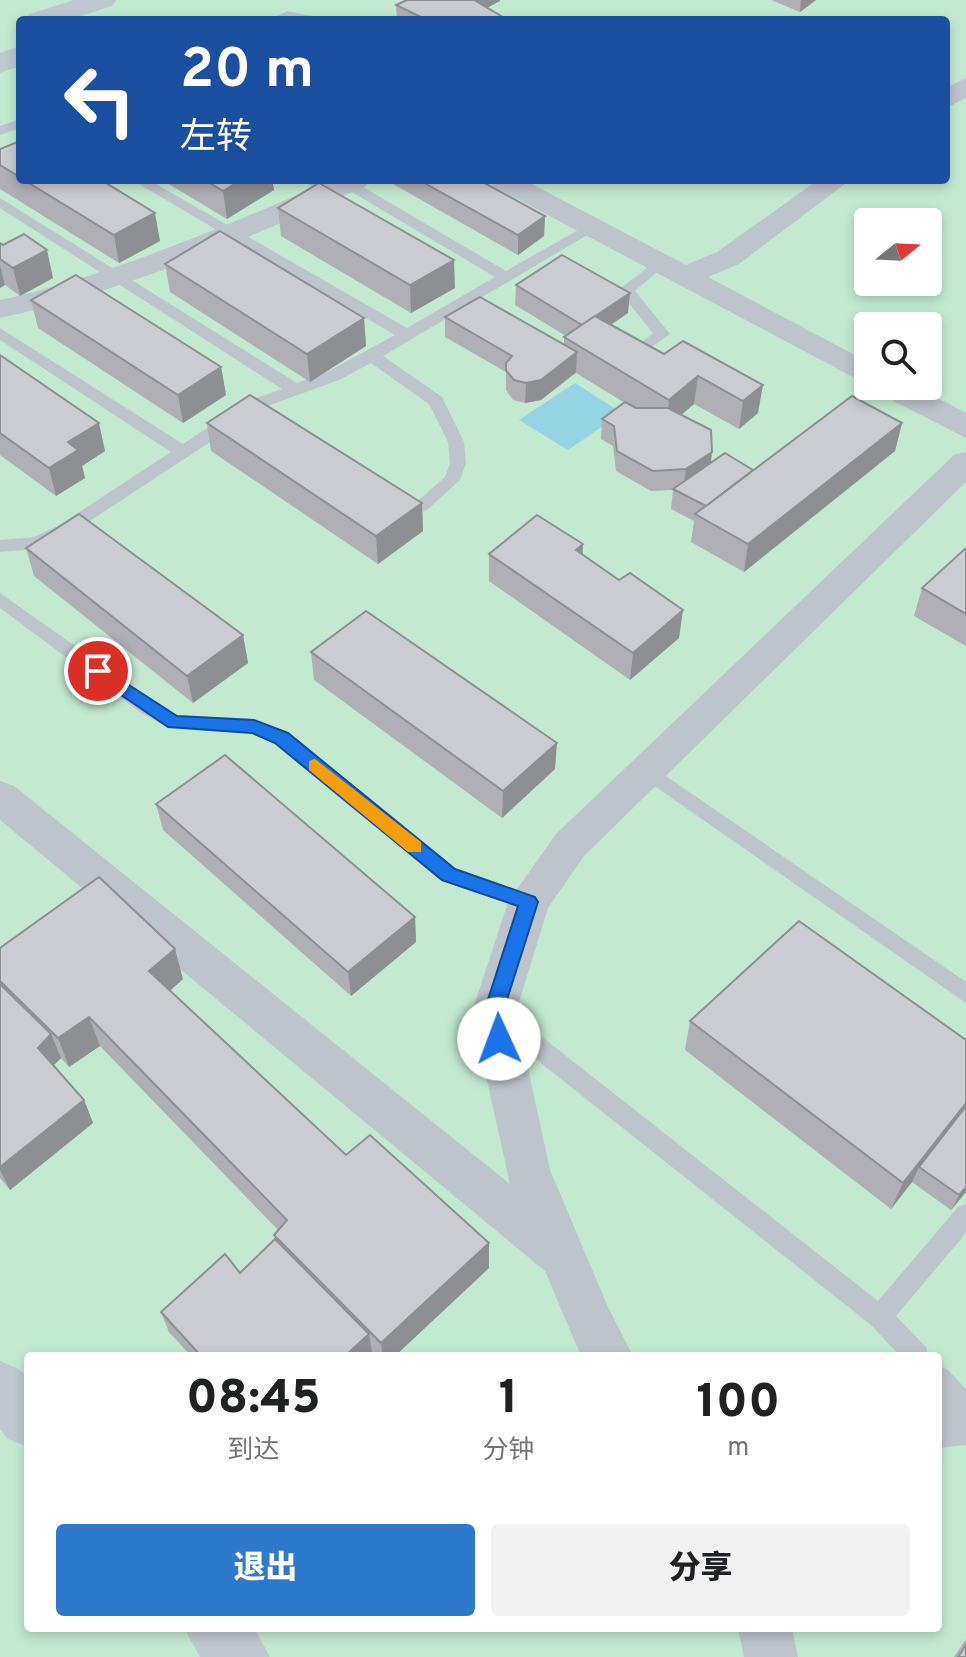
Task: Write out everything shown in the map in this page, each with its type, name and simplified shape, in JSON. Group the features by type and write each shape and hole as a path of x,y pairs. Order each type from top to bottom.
{"street":[{"path":"52,16 102,0"},
{"path":"83,16 121,0"},
{"path":"101,16 130,0"},
{"path":"0,309 46,299 228,234 347,184"},
{"path":"510,184 854,368"},
{"path":"672,270 728,258 830,184"},
{"path":"915,400 966,427"},
{"path":"606,1352 527,1170 494,1012 529,902 570,845 966,463"},
{"path":"0,797 563,1257"},
{"path":"0,1388 24,1415"},
{"path":"942,1423 966,1420"},
{"path":"218,1632 240,1657"}],"lane":[{"path":"146,184 405,334"},
{"path":"355,184 507,278"},
{"path":"0,202 296,390"},
{"path":"0,546 37,543 64,530 96,512 182,451 256,404 333,376 592,228"},
{"path":"640,350 662,334 626,290 672,270"},
{"path":"0,333 182,451"},
{"path":"371,355 436,401 456,442 458,463 452,480 421,506"},
{"path":"0,599 174,722 254,726 282,738 449,875 529,902"},
{"path":"647,771 966,994"},
{"path":"494,1012 880,1317 913,1352"},
{"path":"880,1317 966,1215"},
{"path":"942,1382 966,1407"}],"green space":[{"path":"0,0 966,0 966,1657 0,1657"}],"water":[{"path":"575,383 622,413 568,450 519,420"}],"building":[{"path":"407,0 474,0 501,16 419,16 396,5"},
{"path":"16,143 16,175 0,165 0,149"},
{"path":"31,184 108,184 155,213 114,235"},
{"path":"212,184 234,184 223,191"},
{"path":"321,184 454,260 410,285 278,208"},
{"path":"426,184 486,184 545,216 518,235"},
{"path":"220,231 364,318 307,354 165,264"},
{"path":"24,234 47,250 13,268 0,259 0,243 3,245"},
{"path":"562,255 630,293 582,325 516,285"},
{"path":"76,275 221,367 178,395 31,300"},
{"path":"480,297 577,352 541,380 526,383 514,380 506,370 506,363 512,356 445,317"},
{"path":"595,316 664,354 683,341 763,385 743,401 698,376 669,400 564,337"},
{"path":"0,355 99,423 68,442 78,450 49,468 0,433"},
{"path":"250,395 422,503 376,536 207,423"},
{"path":"852,396 854,400 902,423 748,544 695,514"},
{"path":"625,402 636,408 668,408 711,430 712,452 686,469 653,471 617,451 614,426 602,419"},
{"path":"725,453 753,470 706,506 673,489"},
{"path":"79,514 243,635 187,676 26,548"},
{"path":"537,515 583,544 576,550 619,580 630,573 683,610 633,653 489,554"},
{"path":"966,548 966,614 922,588"},
{"path":"366,611 557,743 503,791 311,652"},
{"path":"225,755 415,917 348,972 156,804"},
{"path":"99,877 175,949 149,971 346,1155 370,1135 489,1243 381,1343 274,1235 287,1220 89,1017 58,1038 0,981 0,948"},
{"path":"799,921 966,1040 966,1103 903,1183 690,1021"},
{"path":"0,984 51,1034 38,1048 84,1100 0,1167"},
{"path":"966,1106 966,1187 959,1195 919,1167"},
{"path":"275,1239 369,1334 349,1352 197,1352 161,1312 225,1254 240,1273"},
{"path":"966,1645 966,1657 958,1657"}],"slow traffic":[{"path":"315,765 415,847"}],"route":[{"path":"98,671 147,707 174,722 254,726 282,738 449,875 529,902 494,1012 499,1039"}]}
